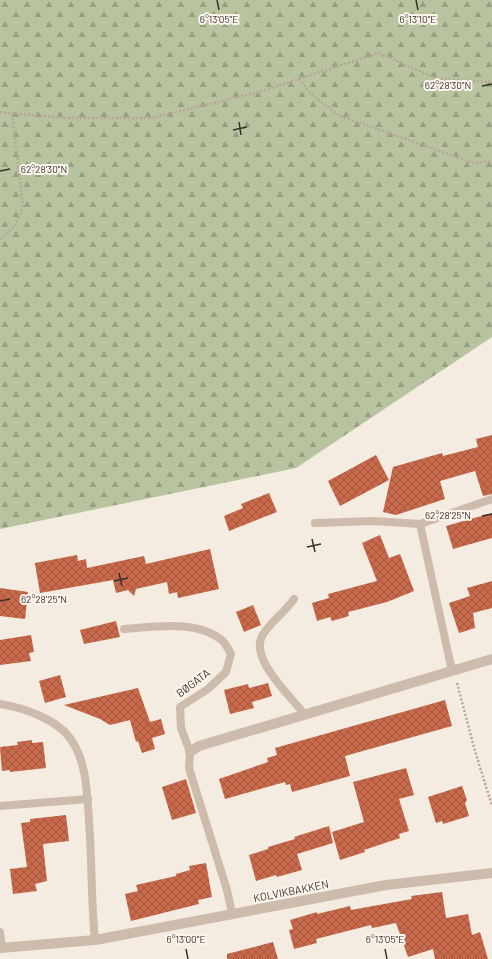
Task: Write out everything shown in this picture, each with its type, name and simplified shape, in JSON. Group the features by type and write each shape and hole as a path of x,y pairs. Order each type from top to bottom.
{"street":[{"path":"190,752 199,746 492,659"},
{"name":"KOLVIKBAKKEN","path":"1,948 95,940 386,885 492,873"}],"lane":[{"path":"315,523 373,521 420,524 492,499"},
{"path":"420,524 452,671"},
{"path":"294,598 287,609 262,636 260,650 272,676 304,714"},
{"name":"BØGATA","path":"124,629 170,626 190,628 206,632 223,642 231,654 226,672 208,689 180,707 181,728 190,752"},
{"path":"0,704 34,713 53,723 67,734 78,752 83,769 88,799 95,940"},
{"path":"190,752 189,768 227,890 232,914"},
{"path":"0,806 88,799"},
{"name":"KOLVIKBAKKEN","path":"0,932 1,948"}],"path":[{"path":"0,112 64,118 152,118 259,92 378,54 438,78 492,82"},
{"path":"299,79 312,96 340,116 474,163 492,161"},
{"path":"0,239 15,226 22,207 12,113"},
{"path":"452,671 456,680 492,806"}],"green space":[{"path":"0,0 492,0 492,337 296,468 0,529"}],"building":[{"path":"492,435 492,494 483,496 475,471 440,481 445,499 396,515 383,512 393,467 442,453 443,456 478,447 476,439"},
{"path":"376,455 389,480 340,506 328,481"},
{"path":"269,493 277,512 229,531 224,516 243,508 241,504"},
{"path":"492,513 492,538 453,549 446,526"},
{"path":"380,535 389,558 400,554 414,591 387,602 348,612 349,616 332,621 330,617 317,621 312,603 329,598 328,594 377,581 362,543"},
{"path":"210,549 219,589 178,598 177,592 169,594 167,582 136,589 134,596 128,590 116,593 113,580 40,593 35,564 77,555 78,561 86,559 87,568 144,556 146,564"},
{"path":"492,581 492,608 473,613 475,628 459,633 449,603 470,596 467,588"},
{"path":"0,588 28,592 25,619 0,616"},
{"path":"253,605 261,625 244,632 236,612"},
{"path":"116,621 120,637 84,644 80,630"},
{"path":"31,635 34,652 29,653 31,661 0,665 0,640"},
{"path":"60,675 66,697 45,703 39,681"},
{"path":"268,683 272,696 252,702 254,708 230,714 224,690 248,684 249,688"},
{"path":"138,688 150,722 161,719 165,734 152,738 155,749 142,753 138,741 136,742 130,720 110,725 100,719 64,705"},
{"path":"445,700 452,726 345,756 350,776 292,792 290,784 286,785 285,782 225,799 219,779 268,762 267,758 277,755 275,748"},
{"path":"32,740 32,743 43,742 46,768 10,772 10,770 2,771 0,747 18,745 17,742"},
{"path":"406,768 414,795 399,799 409,831 399,834 400,838 340,860 332,832 364,822 353,782"},
{"path":"186,779 196,813 172,820 162,787"},
{"path":"462,786 467,800 465,803 469,816 443,824 442,821 436,823 428,797"},
{"path":"66,815 69,841 43,844 47,881 35,884 37,891 13,894 10,869 27,867 21,823 30,822 30,819"},
{"path":"329,826 333,843 297,854 302,870 256,881 249,855 268,849 268,847 295,839 294,837"},
{"path":"206,863 212,897 198,900 199,904 131,921 125,894 138,891 136,885 176,876 176,874 190,870 189,866"},
{"path":"442,892 446,918 468,914 472,935 480,932 488,959 435,959 433,949 408,957 396,923 372,928 371,925 316,939 317,943 294,949 289,930 293,929 290,920 317,912 317,914 350,906 351,910 412,899 411,896"},
{"path":"273,942 278,959 227,959 227,954"}]}
